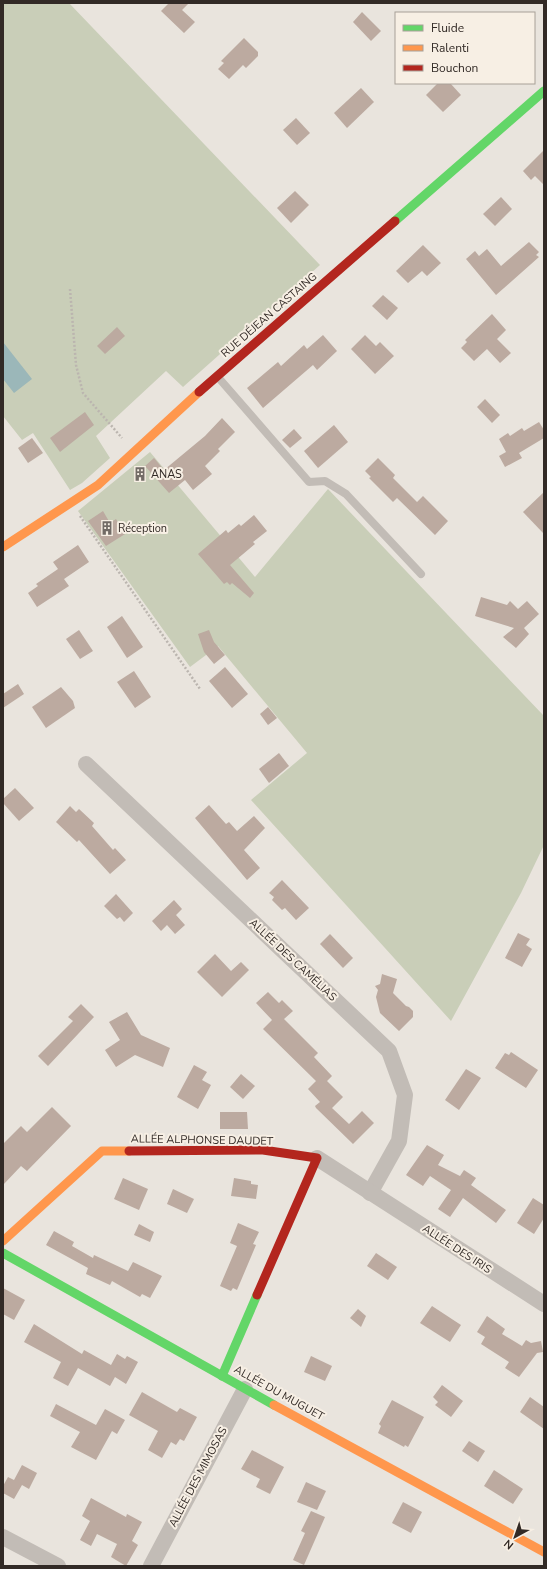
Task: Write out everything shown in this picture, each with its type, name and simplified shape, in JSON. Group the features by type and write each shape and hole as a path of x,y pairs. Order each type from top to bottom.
{"street":[{"name":"RUE DÉJEAN CASTAING","path":"3,547 98,485 217,376 544,91"},
{"name":"ALLÉE DES CAMÉLIAS","path":"86,764 389,1051 405,1096 399,1141 370,1193"},
{"name":"ALLÉE ALPHONSE DAUDET","path":"3,1241 102,1151 263,1150 317,1158"},
{"name":"ALLÉE DES IRIS","path":"317,1158 544,1304"},
{"path":"222,1376 317,1158"},
{"name":"ALLÉE DU MUGUET","path":"3,1253 245,1389 544,1552"},
{"name":"ALLÉE DES MIMOSAS","path":"151,1566 245,1389"},
{"path":"3,1538 58,1566"}],"lane":[{"path":"217,376 309,482 325,481 346,494 421,574"}],"path":[{"path":"70,288 76,364 83,393 134,453"},
{"path":"71,503 200,689"}],"green space":[{"path":"3,3 69,3 320,265 183,387 166,371 96,436 110,458 82,483 70,490 33,433 22,440 3,416"},
{"path":"150,452 255,577 328,489 544,716 544,845 521,893 451,1021 251,800 307,753 218,646 190,667 78,511"}],"water":[{"path":"3,342 32,379 14,393 3,379"}],"building":[{"path":"169,3 189,3 182,10 195,22 184,33 161,11"},
{"path":"362,12 381,31 371,41 353,22"},
{"path":"244,38 258,52 258,56 246,68 243,65 229,79 218,69 224,63 221,61"},
{"path":"437,84 451,84 461,95 443,112 426,95"},
{"path":"361,88 374,102 347,128 334,113"},
{"path":"296,118 310,133 297,145 283,130"},
{"path":"544,150 544,185 535,176 531,180 523,171"},
{"path":"295,191 309,205 291,223 277,208"},
{"path":"501,197 512,209 495,226 483,214"},
{"path":"529,242 539,252 536,255 539,257 496,295 466,259 475,251 479,256 487,249 501,266"},
{"path":"423,245 441,263 427,276 422,271 408,283 396,271"},
{"path":"383,295 398,308 387,320 372,306"},
{"path":"492,314 506,330 497,339 511,353 500,363 487,349 474,361 461,348 467,342 465,340"},
{"path":"117,327 125,336 105,354 97,346"},
{"path":"323,335 337,351 317,370 313,365 263,408 247,388 278,362 281,366 304,345 307,349"},
{"path":"365,335 376,346 380,342 394,356 375,374 351,349"},
{"path":"485,399 500,415 492,423 477,407"},
{"path":"85,412 94,425 60,452 50,438"},
{"path":"222,418 235,432 218,449 220,451 205,466 212,474 193,490 185,480 169,493 145,466 154,458 164,470 205,436"},
{"path":"539,422 544,430 544,438 519,453 522,458 505,467 499,456 506,452 499,439 508,433 510,436 522,428 524,431"},
{"path":"334,425 348,442 318,468 304,451"},
{"path":"294,429 302,438 290,448 282,440"},
{"path":"32,438 43,453 28,463 18,448"},
{"path":"378,458 395,475 393,478 417,502 423,496 448,521 435,535 397,498 393,502 369,478 371,477 365,471"},
{"path":"544,492 544,534 523,512"},
{"name":"Réception","path":"103,511 110,523 116,519 125,534 106,546 88,521"},
{"path":"254,515 267,531 253,542 255,544 230,565 254,593 250,598 232,583 230,585 227,582 224,584 198,554 226,530 228,533 239,524 241,526"},
{"path":"78,545 89,562 64,579 69,586 37,607 28,593 38,586 36,584 58,569 53,562"},
{"path":"481,597 507,605 510,601 518,609 527,601 539,614 524,628 529,634 516,648 503,637 514,628 475,616"},
{"path":"122,616 143,647 127,658 107,627"},
{"path":"79,630 93,651 80,659 66,639"},
{"path":"209,630 214,642 225,655 214,664 204,652 198,634"},
{"path":"225,667 248,694 232,708 209,681"},
{"path":"134,671 151,697 135,708 117,682"},
{"path":"18,684 24,694 3,708 3,694"},
{"path":"61,687 73,701 75,708 46,728 32,707"},
{"path":"268,707 277,718 268,725 260,714"},
{"path":"279,753 289,766 269,783 259,769"},
{"path":"15,788 34,808 19,821 3,803 3,799"},
{"path":"209,805 226,824 229,822 237,831 254,816 265,828 244,850 260,868 247,880 195,818"},
{"path":"70,806 76,812 79,809 94,823 92,826 113,850 115,848 126,860 110,874 79,840 77,842 56,822"},
{"path":"282,880 309,908 296,920 285,908 282,910 272,900 274,897 269,893"},
{"path":"116,894 133,913 124,922 120,917 117,919 104,906"},
{"path":"174,900 182,909 176,915 185,925 175,934 167,925 161,931 152,921"},
{"path":"518,933 530,939 526,945 532,949 522,967 505,958"},
{"path":"330,934 353,958 343,968 320,944"},
{"path":"215,954 231,971 241,962 249,970 222,997 197,972"},
{"path":"382,974 397,979 393,993 413,1011 413,1017 399,1031 380,1013 376,997 378,990 375,986 380,984"},
{"path":"268,992 279,1003 282,1000 293,1011 284,1019 318,1053 314,1057 332,1076 327,1081 343,1097 332,1108 349,1124 362,1111 374,1123 353,1144 316,1108 315,1106 320,1102 308,1089 316,1081 263,1029 272,1020 256,1003"},
{"path":"81,1004 94,1017 48,1066 38,1056 73,1021 68,1017"},
{"path":"127,1012 141,1035 170,1048 163,1067 135,1055 116,1067 105,1050 120,1040 109,1022"},
{"path":"511,1052 538,1070 526,1088 495,1068 505,1053 509,1055"},
{"path":"194,1065 207,1072 202,1080 211,1085 198,1109 177,1097"},
{"path":"466,1069 481,1078 459,1110 445,1100"},
{"path":"241,1074 255,1086 243,1099 230,1087"},
{"path":"52,1107 71,1126 27,1171 21,1166 3,1185 3,1144 21,1126 27,1132"},
{"path":"220,1112 247,1112 248,1129 220,1129"},
{"path":"427,1145 444,1155 438,1165 460,1176 464,1170 476,1178 471,1185 506,1210 496,1223 463,1198 450,1217 438,1209 451,1190 430,1176 423,1186 406,1175"},
{"path":"123,1178 148,1189 139,1210 114,1199"},
{"path":"234,1178 251,1181 251,1184 258,1185 256,1199 231,1196"},
{"path":"173,1189 194,1199 187,1213 167,1204"},
{"path":"533,1198 544,1205 544,1218 534,1234 517,1223"},
{"path":"238,1223 259,1232 253,1244 256,1245 237,1290 233,1288 231,1291 220,1286 237,1246 230,1243"},
{"path":"139,1224 154,1232 150,1242 134,1235"},
{"path":"54,1231 74,1242 72,1246 93,1258 94,1255 128,1271 133,1262 162,1276 150,1298 142,1294 140,1297 112,1281 110,1285 86,1274 88,1268 46,1245"},
{"path":"376,1253 397,1267 388,1280 367,1266"},
{"path":"3,1288 25,1300 14,1320 3,1314"},
{"path":"432,1306 461,1325 450,1342 420,1323"},
{"path":"358,1309 366,1316 361,1327 350,1318"},
{"path":"487,1316 505,1329 502,1334 522,1346 526,1340 531,1343 541,1341 543,1352 537,1353 519,1377 505,1368 509,1362 481,1344 485,1337 477,1332"},
{"path":"34,1324 82,1354 84,1350 111,1365 117,1354 125,1359 127,1356 138,1362 126,1384 115,1377 110,1386 78,1368 68,1386 53,1378 61,1362 24,1342"},
{"path":"311,1356 332,1366 325,1381 304,1372"},
{"path":"442,1385 463,1401 451,1417 435,1405 438,1402 433,1397"},
{"path":"142,1392 177,1412 180,1408 197,1417 184,1441 180,1439 176,1445 171,1442 162,1458 148,1450 158,1431 129,1415"},
{"path":"530,1397 544,1407 544,1429 520,1412"},
{"path":"392,1400 424,1417 408,1447 405,1445 404,1447 378,1433 381,1426 379,1424"},
{"path":"56,1404 96,1425 105,1409 125,1420 117,1434 112,1431 96,1460 71,1447 80,1432 50,1416"},
{"path":"469,1441 485,1451 478,1462 462,1451"},
{"path":"252,1450 284,1467 270,1494 256,1487 260,1479 241,1469"},
{"path":"22,1465 37,1473 29,1489 22,1485 14,1499 3,1493 3,1486 8,1477 14,1480"},
{"path":"494,1470 523,1489 513,1504 484,1486"},
{"path":"306,1482 326,1491 317,1510 297,1502"},
{"path":"91,1498 126,1517 127,1514 142,1522 132,1541 138,1545 126,1566 111,1557 117,1544 97,1534 91,1546 80,1540 90,1521 82,1516"},
{"path":"403,1502 422,1512 411,1533 392,1523"},
{"path":"311,1511 325,1517 304,1565 293,1560 305,1533 301,1531"}],"traffic: fast":[{"path":"395,221 544,91"},
{"path":"3,1253 274,1405"},
{"path":"222,1376 257,1295"}],"traffic: slow":[{"path":"3,547 98,485 199,392"},
{"path":"3,1241 102,1151 129,1151"},
{"path":"274,1405 544,1552"}],"traffic: jam":[{"path":"199,392 395,221"},
{"path":"129,1151 263,1150 317,1158 257,1295"}],"place":[{"name":"ANAS","path":"140,474"},
{"name":"Réception","path":"107,528"}]}
